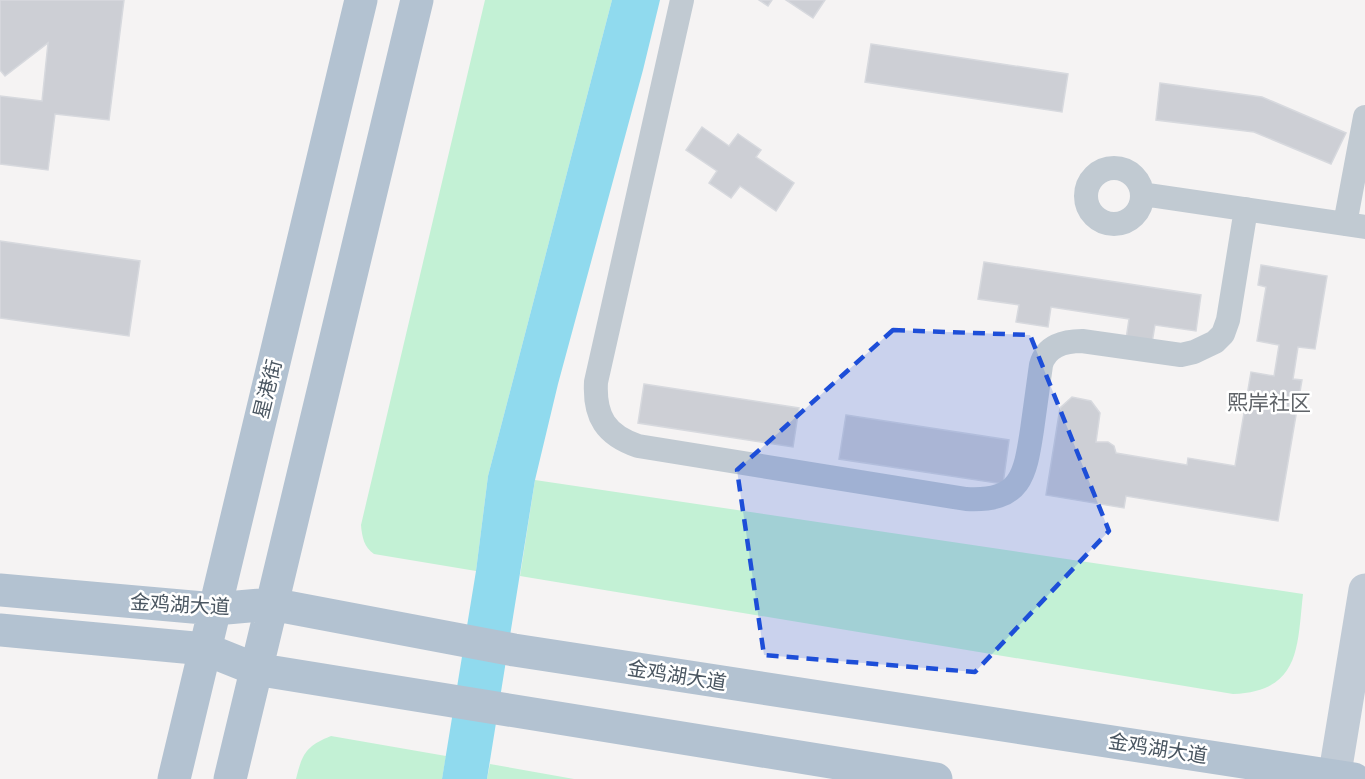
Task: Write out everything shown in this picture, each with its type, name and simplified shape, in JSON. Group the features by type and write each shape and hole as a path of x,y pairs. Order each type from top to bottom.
{"main road":[{"name":"星港街","path":"174,779 361,0"},
{"path":"230,779 417,0"},
{"name":"金鸡湖大道","path":"0,590 214,609 271,604 514,651 1341,778"},
{"path":"1341,778 1365,591"},
{"name":"金鸡湖大道","path":"0,630 205,649 255,669 936,779"}],"street":[{"path":"682,0 596,382 596,401 602,419 613,434 628,442 650,448 966,498 988,499 999,496 1017,483 1024,474 1041,366 1046,354 1054,347 1069,341 1082,341 1186,355 1210,345 1223,334 1230,313 1246,209"},
{"path":"1142,194 1355,226 1365,117"}],"highlighted area":[{"path":"893,330 1030,335 1109,531 975,672 764,655 737,470"}],"green space":[{"path":"485,0 612,0 488,476 476,571 374,554 364,541 361,525"},
{"path":"535,480 1303,594 1296,648 1291,663 1272,685 1255,691 1233,694 520,576"},
{"path":"331,736 446,756 442,779 296,779 300,763 306,752 316,743"},
{"path":"490,764 574,779 487,779"}],"water":[{"path":"612,0 660,0 558,384 535,480 487,779 442,779 476,571 488,476"}],"building":[{"path":"0,0 124,0 109,120 55,114 48,170 0,164 0,96 42,101 48,43 5,76 0,70"},
{"path":"759,0 772,0 768,6"},
{"path":"786,0 825,0 813,18"},
{"path":"871,44 1068,74 1062,112 865,82"},
{"path":"1160,83 1262,97 1346,133 1331,164 1254,132 1156,120"},
{"path":"702,127 729,146 738,134 761,150 756,157 794,183 776,211 740,186 731,198 709,183 717,171 686,150"},
{"path":"0,241 140,261 129,336 0,318"},
{"path":"984,262 1201,295 1196,331 1155,325 1152,343 1126,339 1129,319 1051,307 1048,327 1016,322 1019,305 978,299"},
{"path":"1261,265 1327,276 1315,349 1298,347 1293,379 1302,380 1278,521 1126,496 1124,508 1046,495 1060,408 1072,397 1091,401 1100,413 1096,442 1108,442 1114,446 1116,453 1187,465 1188,458 1235,466 1251,372 1274,376 1279,345 1257,341 1266,287 1258,285"},
{"path":"644,384 799,408 793,447 638,423"},
{"path":"846,415 1009,440 1003,484 839,459"}],"district":[{"name":"熙岸社区","path":"1269,402"}]}
